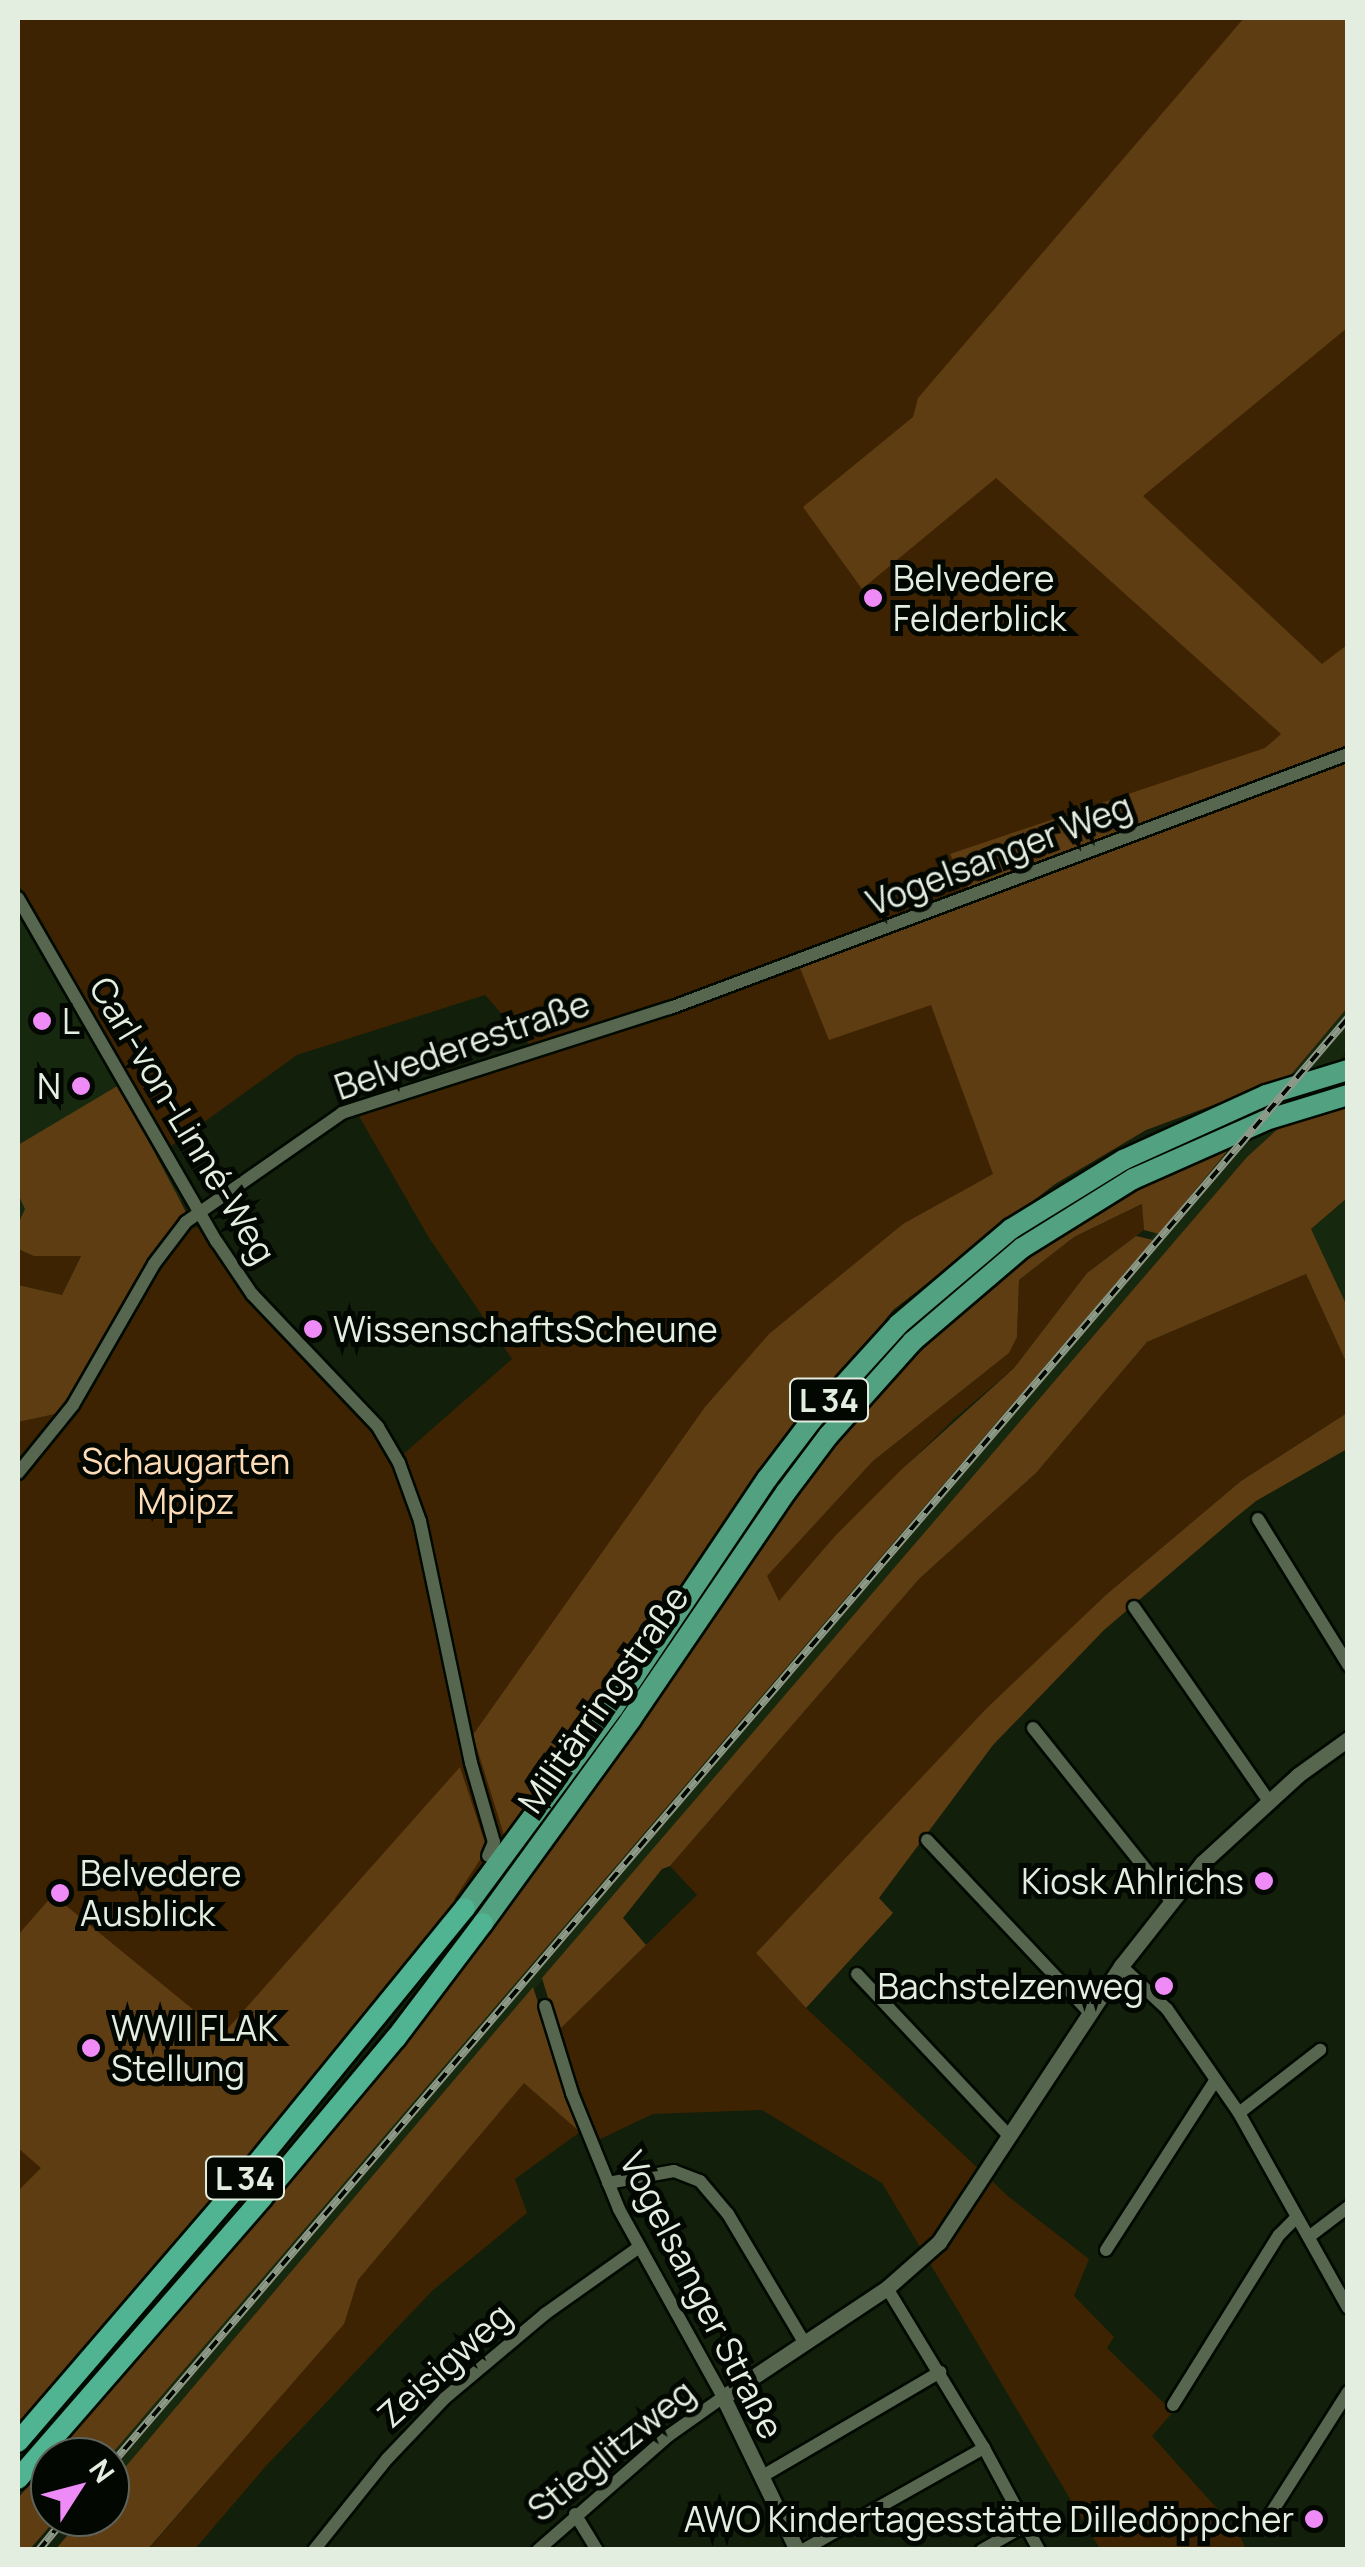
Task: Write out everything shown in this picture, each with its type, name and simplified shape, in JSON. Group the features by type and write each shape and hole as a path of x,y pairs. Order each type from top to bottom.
{"highway":[{"name":"Militärringstraße","path":"18,2442 239,2185 465,1908"},
{"name":"Militärringstraße","path":"18,2479 262,2198 396,2038 484,1923"}],"main road":[{"name":"Militärringstraße","path":"465,1908 613,1708 767,1479 811,1421 898,1324 1011,1228 1123,1160 1252,1102 1348,1070"},
{"name":"Militärringstraße","path":"484,1923 631,1719 786,1492 828,1436 913,1341 1022,1248 1132,1179 1266,1120 1348,1095"}],"street":[{"name":"Vogelsanger Weg","path":"670,1008 1348,754"},
{"name":"Carl-von-Linné-Weg","path":"18,898 198,1210 252,1294 378,1428 399,1463 420,1521 472,1763 494,1842 488,1856"},
{"name":"Belvederestraße","path":"18,1473 60,1425 154,1264 198,1210 342,1113 670,1008"},
{"path":"1258,1519 1348,1665"},
{"path":"1134,1607 1269,1800"},
{"path":"1034,1728 1171,1901"},
{"path":"724,2398 887,2288 939,2242 1121,1966 1171,1901 1202,1863 1269,1800 1348,1739"},
{"path":"926,1840 1090,2013"},
{"path":"1121,1966 1167,2009 1239,2113 1348,2308"},
{"path":"857,1974 1009,2136"},
{"name":"Vogelsanger Straße","path":"546,2006 572,2094 638,2248 724,2398 800,2550"},
{"path":"1239,2113 1320,2050"},
{"path":"1106,2250 1215,2081"},
{"path":"608,2183 674,2170 700,2182 728,2214 804,2342"},
{"path":"1310,2236 1348,2207"},
{"path":"1173,2405 1279,2235 1297,2217"},
{"name":"Zeisigweg","path":"314,2550 386,2459 445,2398 545,2314 638,2248"},
{"path":"887,2288 940,2372 1040,2550"},
{"path":"761,2477 940,2372"},
{"path":"1262,2526 1348,2392"},
{"name":"Stieglitzweg","path":"538,2550 668,2436 724,2398"},
{"path":"800,2550 984,2448"},
{"path":"575,2514 597,2550"},
{"path":"982,2550 1026,2525"}],"shaded area":[{"path":"1244,18 1347,18 1347,328 1143,496 1322,664 1347,645 1347,1008 1289,1077 1146,1130 1055,1184 893,1310 755,1483 645,1647 509,1835 504,1835 475,1742 470,1739 705,1407 769,1334 903,1224 993,1174 931,1005 829,1040 796,958 969,890 950,854 1265,748 1281,734 996,478 862,589 803,507 913,417 918,398"},
{"path":"18,911 185,1195 137,1268 18,1414"},
{"path":"1347,1008 1347,1049 1338,1063 1294,1114 1247,1157 130,2462 130,2437 126,2437"},
{"path":"119,1085 186,1212 157,1252 60,1413 18,1422 18,1285 62,1295 81,1256 34,1256 18,1249 18,1224 25,1209 18,1194 18,1145"},
{"path":"1347,1100 1347,1198 1311,1229 1347,1306 1347,1364 1306,1274 1147,1342 1036,1473 919,1579 670,1866 662,1869 623,1918 646,1945 558,2031 542,1978 1247,1157 1294,1114"},
{"path":"1238,1138 1159,1234 1144,1230 1142,1204 1074,1237 1019,1280 1017,1337 1009,1353 873,1461 767,1576 779,1601 835,1536 900,1471 1014,1368 1087,1273 1136,1236 1153,1240 126,2437 69,2437 292,2179 448,1983 564,1831 791,1500 898,1367 1005,1271 1124,1191"},
{"path":"1347,1198 1347,1306 1311,1229"},
{"path":"1347,1413 1347,1449 1256,1501 1235,1518 1104,1630 993,1745 879,1898 893,1913 806,2008 756,1953 986,1709 1107,1594 1241,1481"},
{"path":"460,1767 487,1849 455,1898 457,1906 309,2096 18,2432 18,2191 41,2168 18,2148 18,1935 53,1895 223,2034"},
{"path":"533,1987 580,2132 524,2083 358,2280 344,2324 148,2549 55,2550 66,2537 130,2537 130,2461"},
{"path":"30,2484 30,2537 40,2537 30,2549 18,2549 18,2498"}],"green space":[{"name":"Schaugarten Mpipz","path":"18,18 1347,18 1347,1008 1289,1077 1146,1130 1055,1184 893,1310 755,1483 457,1906 18,2432 18,1422 60,1413 157,1252 184,1231 198,1227 254,1303 400,1457 512,1359 429,1238 356,1111 539,1056 485,995 297,1055 171,1146 18,883"},
{"path":"1143,1204 1144,1230 1087,1273 1014,1368 955,1418 835,1536 780,1602 766,1576 873,1461 1009,1353 1017,1336 1019,1280 1074,1237"},
{"path":"18,1249 34,1256 81,1255 62,1295 18,1285"},
{"path":"1306,1274 1347,1364 1347,1413 1241,1481 1107,1594 756,1953 806,2008 1009,2197 1089,2259 1074,2296 1114,2337 1107,2348 1173,2412 1152,2436 1238,2532 1246,2549 1100,2549 882,2183 762,2110 653,2114 598,2140 558,2031 697,1895 670,1866 919,1579 1036,1473 1147,1342"},
{"path":"524,2082 580,2132 515,2179 527,2213 432,2291 265,2467 195,2549 148,2550 343,2324 358,2280"}],"railway":[{"path":"130,2443 1348,1018"},
{"path":"39,2550 50,2537"}],"place":[{"name":"Belvedere Felderblick","path":"873,598"},
{"name":"L","path":"42,1021"},
{"name":"N","path":"81,1086"},
{"name":"WissenschaftsScheune","path":"313,1329"},
{"name":"Kiosk Ahlrichs","path":"1264,1881"},
{"name":"Belvedere Ausblick","path":"60,1893"},
{"name":"Bachstelzenweg","path":"1164,1986"},
{"name":"WWII FLAK Stellung","path":"91,2048"},
{"name":"AWO Kindertagesstätte Dilledöppcher","path":"1314,2519"}]}
